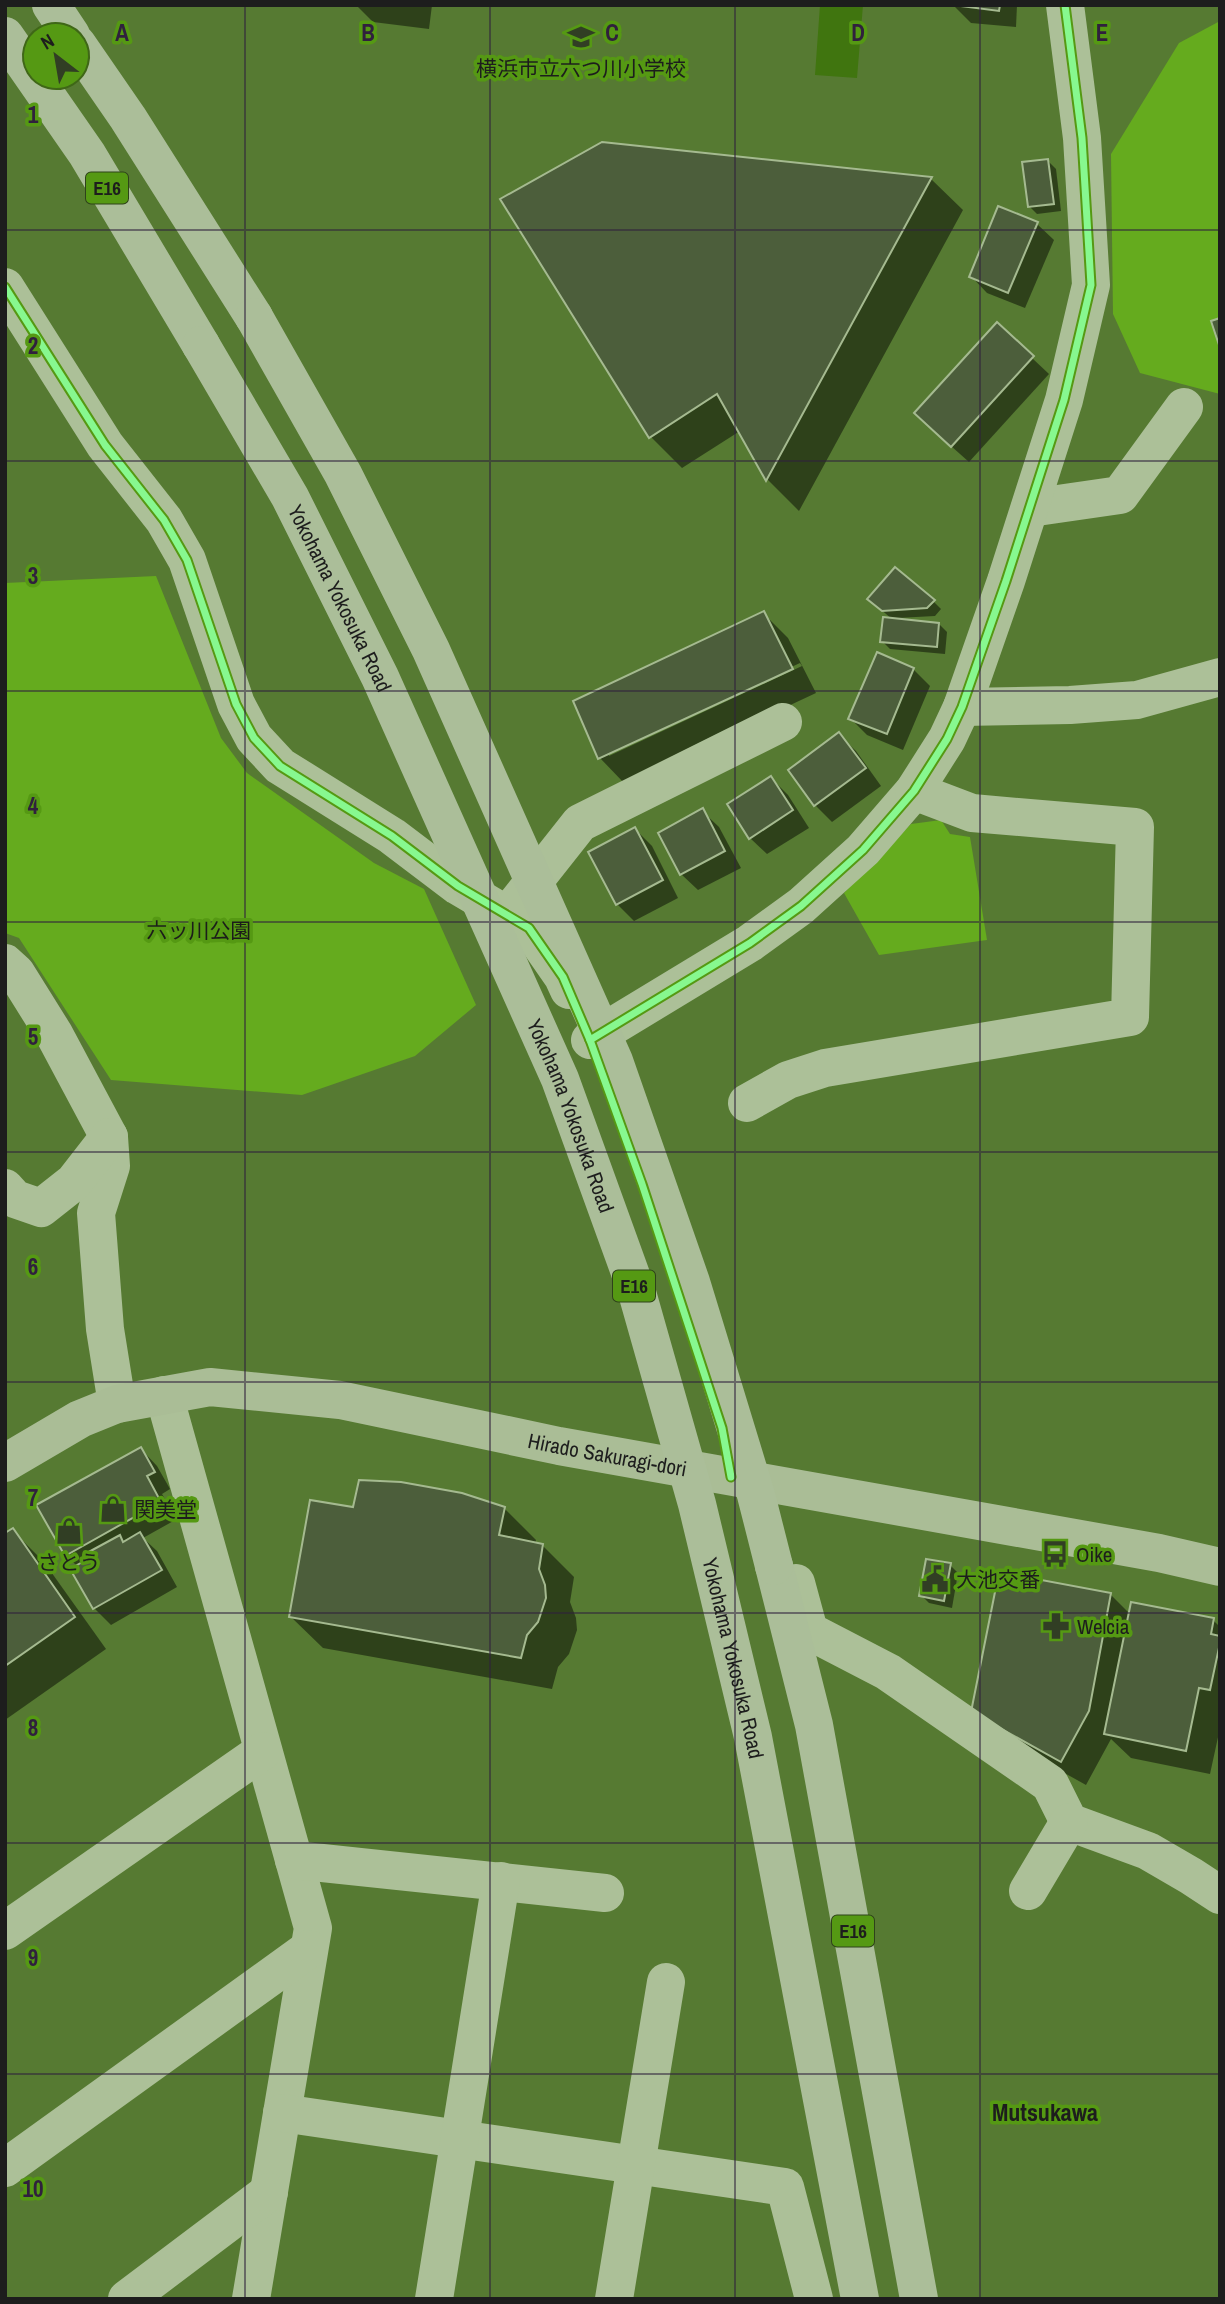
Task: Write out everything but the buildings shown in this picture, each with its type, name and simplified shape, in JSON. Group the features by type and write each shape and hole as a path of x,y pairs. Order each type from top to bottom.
{"highway":[{"path":"51,5 62,21"},
{"name":"Yokohama Yokosuka Road","path":"5,36 87,154 290,497 380,677 560,1079 636,1289 697,1504 753,1737 860,2299"},
{"name":"E16","path":"91,64 254,317 343,474 431,650 614,1061 691,1282 756,1495 814,1725 919,2299"}],"main road":[{"name":"Hirado Sakuragi-dori","path":"5,1463 79,1419 117,1404 210,1387 340,1400 559,1447 1159,1553 1220,1567"}],"street":[{"path":"590,1040 750,943 801,906 863,850 914,791 947,739 962,707 1064,400 1091,285 1082,138 1065,5"},
{"path":"5,287 105,445 164,520 187,560 236,704 254,738 280,766 392,836 458,886 529,928 563,977 590,1040 642,1184 722,1428 731,1477"},
{"path":"1030,508 1120,495 1184,407"},
{"path":"962,707 1070,705 1137,700 1220,677"},
{"path":"507,915 580,823 783,722"},
{"path":"747,1103 788,1080 825,1068 1130,1017 1135,827 971,813 914,791"},
{"path":"5,963 16,973 54,1034 109,1137 111,1166 96,1213 105,1329 117,1404"},
{"path":"5,1188 15,1199 41,1208 74,1182 109,1137"},
{"path":"164,1395 313,1928 251,2299"},
{"path":"773,1484 776,1508 808,1631 888,1672 1050,1784 1069,1822 1148,1851 1220,1895"},
{"path":"5,1931 263,1751"},
{"path":"1028,1891 1069,1822"},
{"path":"294,1860 605,1893"},
{"path":"433,2299 501,1881"},
{"path":"5,2168 309,1949"},
{"path":"614,2299 666,1982"},
{"path":"282,2113 785,2187 814,2299"},
{"path":"127,2299 269,2192"}],"green space":[{"path":"1220,21 1220,394 1140,373 1113,314 1111,154 1179,43"},
{"name":"六ッ川公園","path":"156,576 221,738 247,773 374,863 424,889 476,1005 415,1056 302,1095 111,1080 19,938 5,933 5,583"},
{"path":"941,820 950,834 970,837 987,940 879,955 844,893 911,824"}],"shaded area":[{"path":"820,5 863,5 857,78 815,75"}],"cycle path":[{"path":"590,1040 750,943 801,906 863,850 914,791 947,739 962,707 1064,400 1091,285 1082,138 1065,5"},
{"path":"5,287 105,445 164,520 187,560 236,704 254,738 280,766 392,836 458,886 529,928 563,977 590,1040 642,1184 722,1428 731,1477"}],"place":[{"name":"横浜市立六つ川小学校","path":"581,37"},
{"name":"関美堂","path":"113,1509"},
{"name":"さとう","path":"69,1531"},
{"name":"Oike","path":"1055,1554"},
{"name":"大池交番","path":"935,1579"},
{"name":"Welcia","path":"1056,1626"}],"district":[{"name":"Mutsukawa","path":"1045,2112"}]}
